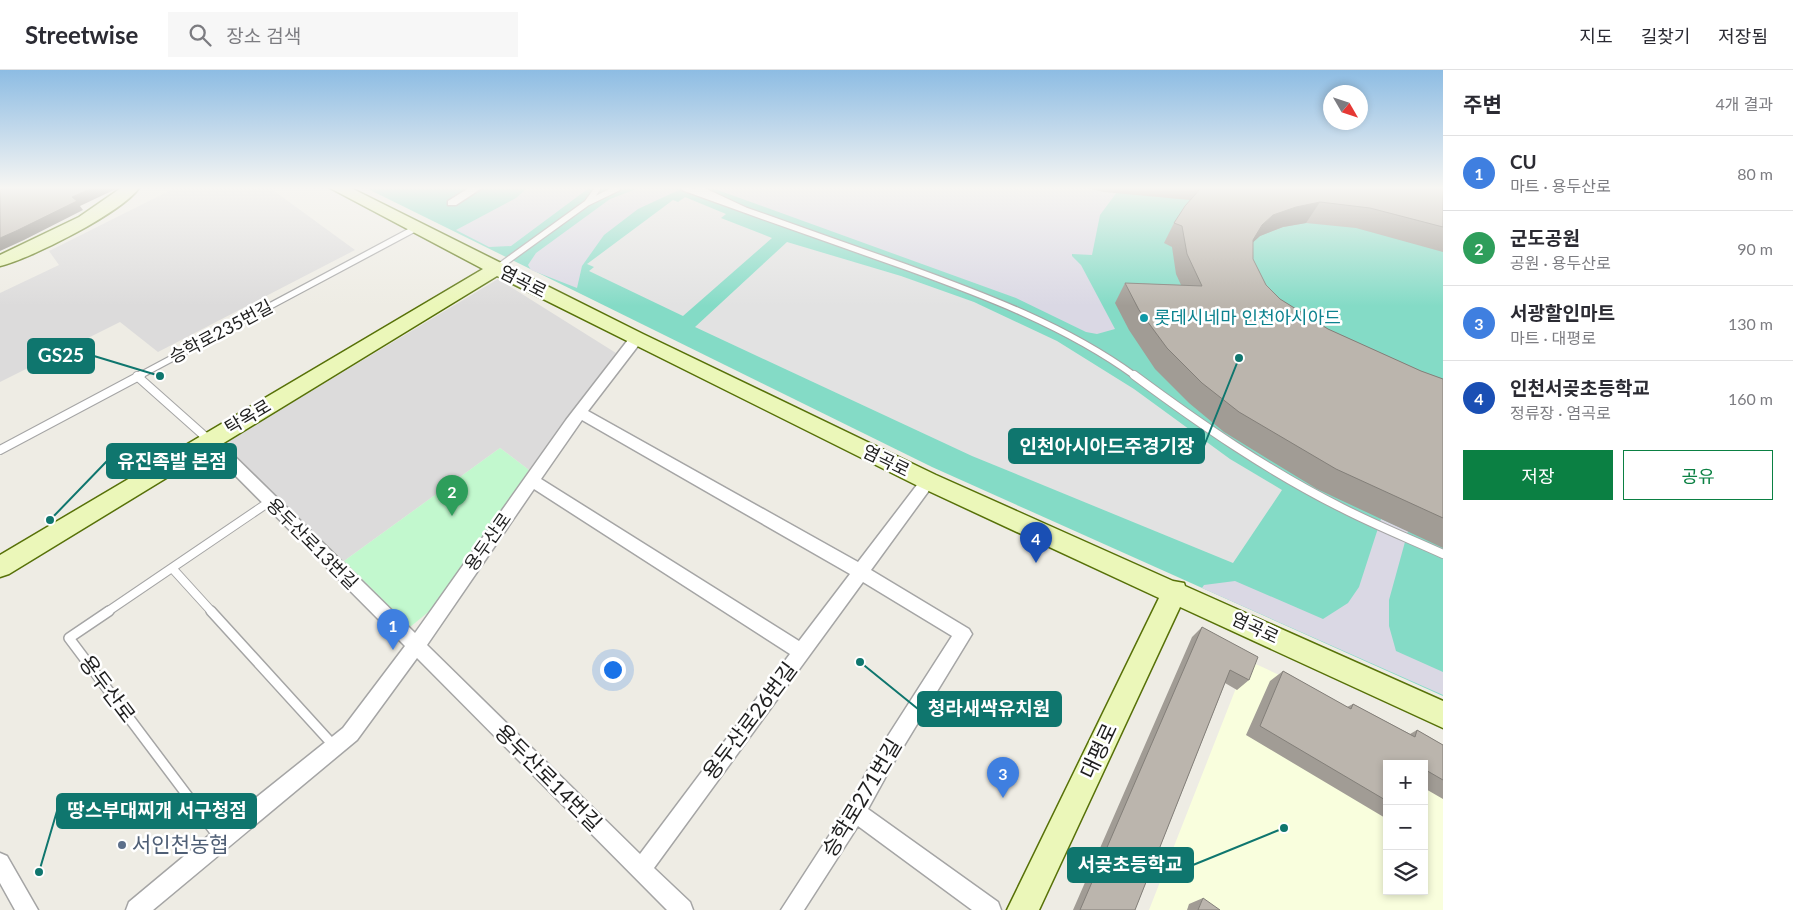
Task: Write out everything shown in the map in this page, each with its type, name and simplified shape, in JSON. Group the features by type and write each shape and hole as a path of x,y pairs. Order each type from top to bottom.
{"main road":[{"path":"0,261 73,227"},
{"name":"염곡로","path":"416,228 928,481 1175,591 1443,715"},
{"name":"탁옥로","path":"0,567 497,268"},
{"name":"대평로","path":"1024,910 1175,591"}],"street":[{"name":"용두산로","path":"136,910 350,734 416,646 531,480 636,338"},
{"path":"580,413 861,572"},
{"name":"용두산로13번길","path":"209,440 269,502 416,646"},
{"path":"531,480 802,652"},
{"name":"용두산로26번길","path":"640,870 928,481"},
{"name":"승학로271번길","path":"792,910 856,812 884,760 963,634 861,572"},
{"name":"용두산로14번길","path":"416,646 682,910"},
{"path":"856,812 990,910"},
{"path":"0,863 27,910"}],"lane":[{"path":"497,268 553,227"},
{"path":"794,227 970,290 1034,317 1104,353 1201,424 1258,460 1342,508 1443,554"},
{"name":"승학로235번길","path":"0,450 416,228"},
{"path":"137,376 209,440"},
{"name":"용두산로","path":"220,839 70,638 269,502"},
{"path":"172,568 335,747"}],"shaded area":[{"path":"97,227 324,227 355,250 158,352 120,322 0,382 0,293 59,265 49,251"},
{"path":"461,227 536,227 511,246 489,247 456,230"},
{"path":"571,227 614,227 604,235 582,266 577,288 531,270 528,265 536,253"},
{"path":"636,227 744,227 772,238 683,316 589,271 594,267 587,264"},
{"path":"820,227 1098,227 1092,255 1072,254 1072,256 1081,265 1115,329 1097,334 1086,332 1016,298"},
{"path":"787,242 901,276 974,302 1057,341 1134,389 1230,459 1282,490 1233,563 972,456 695,327"},
{"path":"498,279 616,353 529,470 500,448 344,561 223,444"},
{"path":"1381,519 1408,531 1389,600 1389,626 1396,651 1443,672 1443,695 1202,588 1204,585 1235,581 1323,619 1348,603 1359,587"},
{"path":"1247,660 1443,751 1443,910 1149,910"}],"green space":[{"path":"446,227 1443,227 1443,696 932,467"},
{"path":"500,448 529,470 437,605 410,627 344,561"}],"building":[{"path":"0,227 24,227 16,231 0,238"},
{"path":"1182,227 1261,227 1253,240 1253,259 1266,285 1280,299 1328,329 1443,379 1443,518 1336,469 1239,412 1202,383 1167,348 1139,310 1125,283 1202,286 1187,254"},
{"path":"1202,627 1258,657 1249,680 1230,670 1135,910 1080,910"},
{"path":"1283,671 1351,709 1353,704 1415,737 1417,730 1443,745 1443,780 1428,771 1428,760 1383,760 1383,799 1260,726"},
{"path":"1203,898 1220,910 1198,910"}],"place":[{"name":"롯데시네마 인천아시아드","path":"1144,318"},
{"name":"인천아시아드주경기장","path":"1239,358"},
{"name":"GS25","path":"160,376"},
{"name":"군도공원","path":"452,516"},
{"name":"유진족발 본점","path":"50,520"},
{"name":"인천서곶초등학교","path":"1036,563"},
{"name":"CU","path":"393,650"},
{"name":"청라새싹유치원","path":"860,662"},
{"name":"서광할인마트","path":"1003,798"},
{"name":"서곶초등학교","path":"1284,828"},
{"name":"서인천농협","path":"122,845"},
{"name":"땅스부대찌개 서구청점","path":"39,872"}]}
